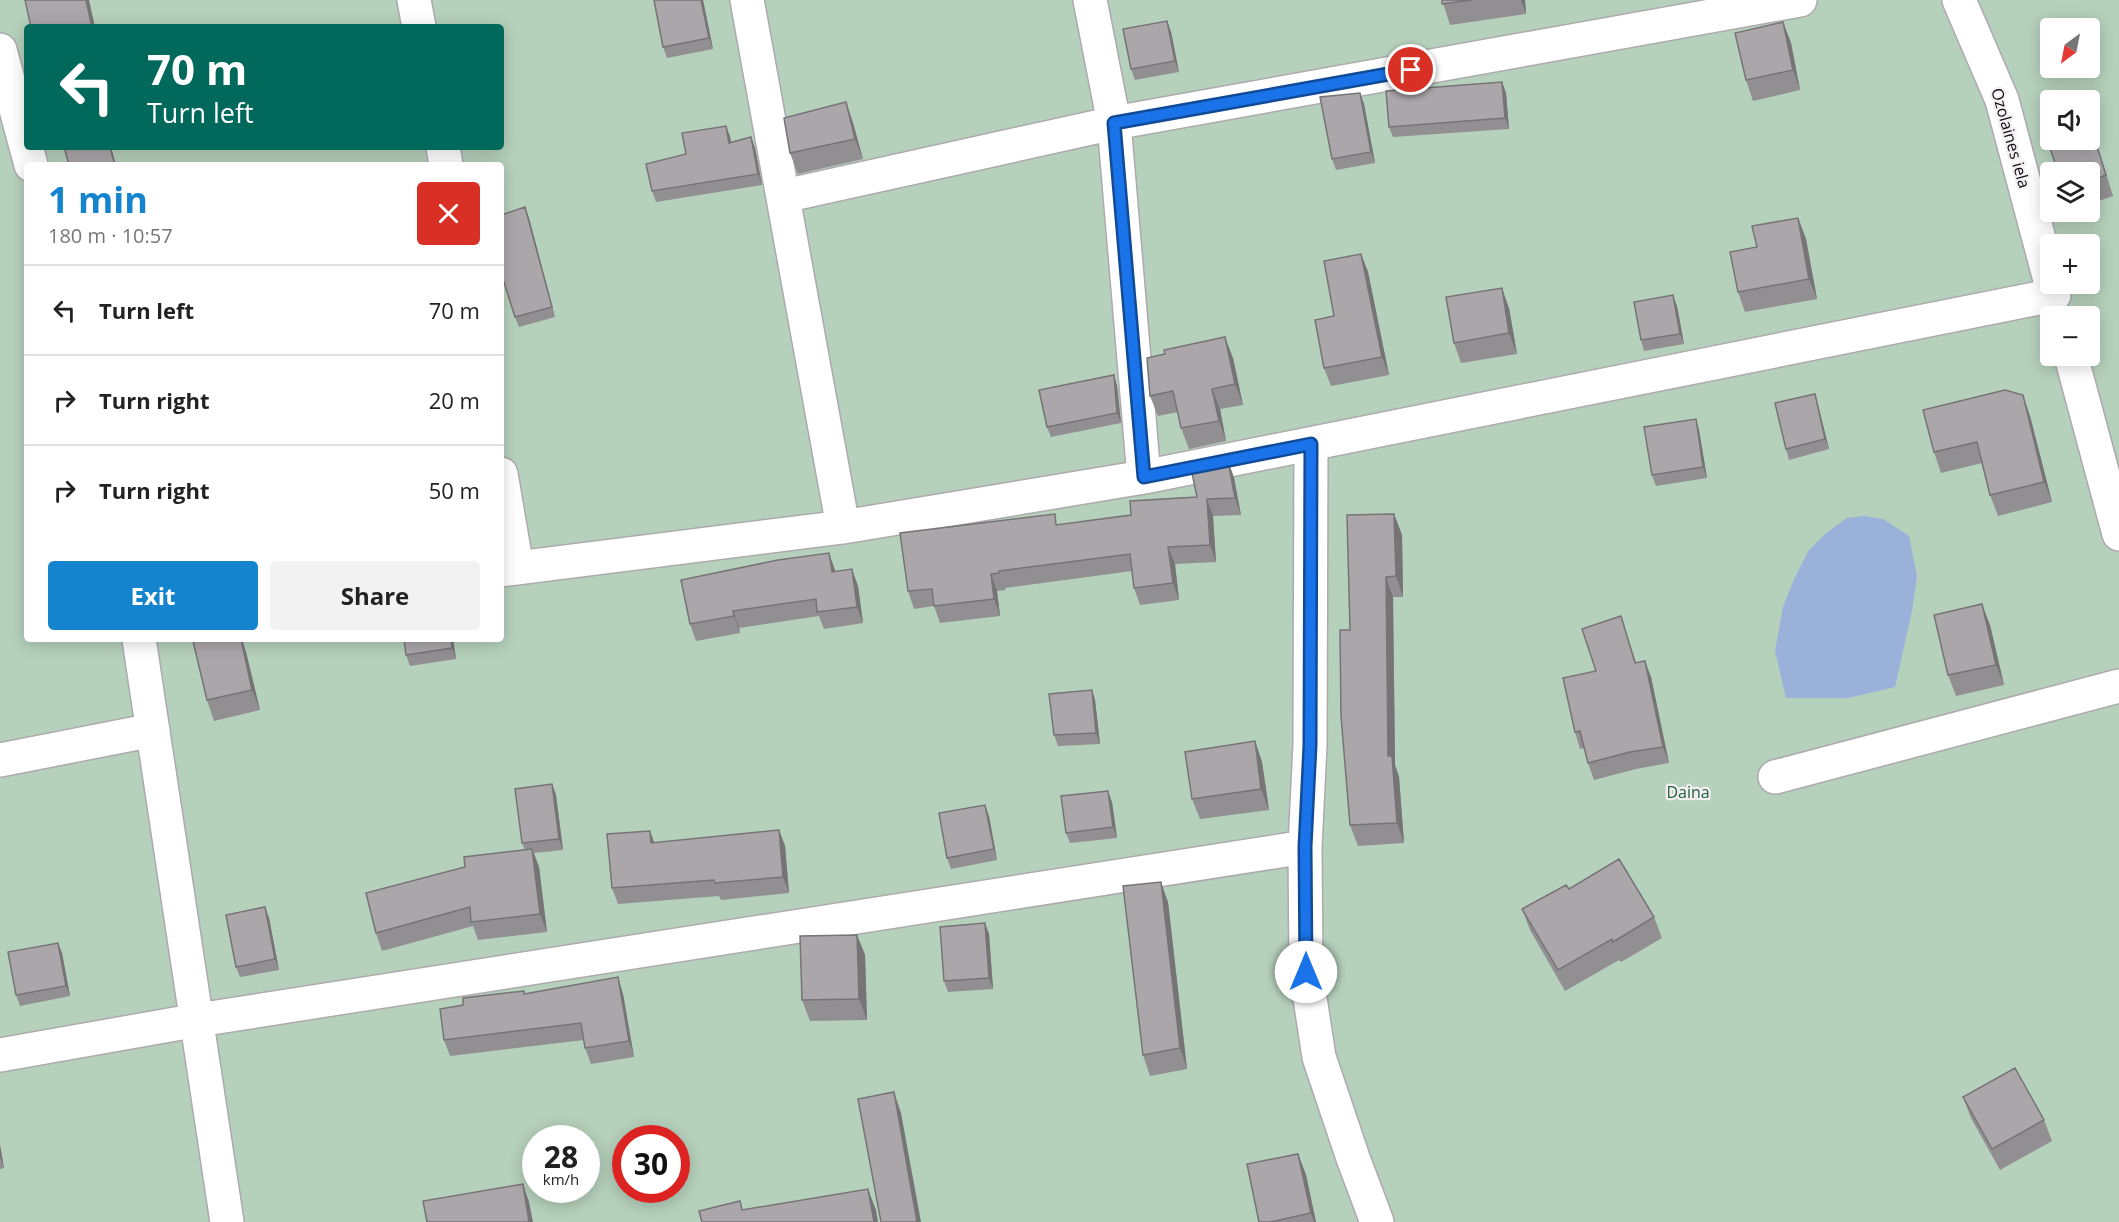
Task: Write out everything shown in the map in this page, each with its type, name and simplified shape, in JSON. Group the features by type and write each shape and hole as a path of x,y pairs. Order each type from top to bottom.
{"street":[{"path":"414,0 418,24"},
{"path":"747,0 843,527"},
{"path":"1090,0 1114,123 1144,477"},
{"path":"784,196 1114,123 1800,0"},
{"name":"Ozolaines iela","path":"1959,0 2002,100 2040,242"},
{"path":"0,50 24,139"},
{"path":"504,510 509,569 843,527 1144,477 2054,294"},
{"path":"2074,366 2119,534"},
{"path":"1311,444 1310,745 1305,847 1306,972 1319,1057 1377,1222"},
{"path":"140,642 226,1222"},
{"path":"1775,777 2119,686"},
{"path":"0,760 153,730"},
{"path":"0,1055 198,1020 1305,847"}],"green space":[{"name":"Daina","path":"0,0 2119,0 2119,1222 0,1222"}],"water":[{"path":"1864,516 1883,519 1909,536 1917,576 1912,611 1895,687 1848,698 1786,698 1775,651 1783,607 1794,579 1809,550 1825,534 1847,518"}],"building":[{"path":"25,0 86,0 91,24 30,24"},
{"path":"654,0 701,0 709,38 663,47"},
{"path":"1442,0 1472,0 1442,4"},
{"path":"1167,21 1175,61 1131,69 1123,29"},
{"path":"1783,22 1793,70 1746,80 1735,33"},
{"path":"1502,82 1505,118 1389,127 1386,91"},
{"path":"1360,93 1371,152 1332,159 1320,97"},
{"path":"846,102 855,139 790,153 784,118"},
{"path":"726,126 729,143 751,137 758,174 652,191 646,164 686,154 682,133"},
{"path":"65,150 111,150 114,162 68,162"},
{"path":"2051,150 2098,150 2106,175 2100,177 2100,162 2055,162"},
{"path":"525,207 552,307 515,317 504,282 504,214"},
{"path":"1798,218 1809,279 1738,292 1730,252 1757,247 1752,226"},
{"path":"1361,254 1382,357 1324,368 1315,320 1334,316 1324,261"},
{"path":"1502,288 1509,333 1454,343 1446,297"},
{"path":"1673,295 1680,334 1641,340 1634,302"},
{"path":"1225,337 1235,384 1212,389 1219,421 1181,428 1173,391 1150,396 1147,358 1165,354 1164,350"},
{"path":"1114,375 1117,413 1047,427 1039,390"},
{"path":"2005,390 2023,395 2044,482 1990,495 1977,442 1934,452 1923,410"},
{"path":"1815,394 1825,439 1786,449 1775,403"},
{"path":"1696,419 1703,467 1652,475 1644,427"},
{"path":"1228,461 1235,498 1207,499 1210,545 1168,547 1173,583 1134,588 1130,554 999,571 999,573 991,574 994,599 934,606 932,589 908,591 900,533 1055,514 1056,525 1131,515 1130,501 1197,497 1191,468"},
{"path":"1394,514 1396,576 1386,577 1388,756 1392,756 1397,823 1350,825 1341,716 1340,630 1350,630 1347,515"},
{"path":"829,553 832,572 852,569 857,607 817,612 816,599 733,611 734,616 690,624 681,580 778,560"},
{"path":"1982,604 1996,665 1948,675 1934,615"},
{"path":"1621,616 1635,663 1645,661 1663,747 1630,752 1588,763 1580,731 1575,732 1563,678 1596,671 1582,629"},
{"path":"193,642 242,642 252,690 207,700"},
{"path":"404,642 451,642 452,648 406,655"},
{"path":"1092,690 1096,733 1054,735 1049,694"},
{"path":"1255,741 1261,789 1192,799 1185,752"},
{"path":"552,784 559,839 522,843 515,789"},
{"path":"1108,791 1113,827 1066,833 1061,796"},
{"path":"985,805 994,849 947,858 939,813"},
{"path":"779,830 783,877 612,888 607,834 650,831 651,843"},
{"path":"532,849 540,914 471,922 470,907 376,933 366,893 465,867 464,857"},
{"path":"1619,859 1654,917 1613,942 1612,939 1558,970 1522,909 1566,885 1569,889"},
{"path":"1161,882 1180,1048 1143,1055 1123,886"},
{"path":"265,907 275,959 236,967 226,915"},
{"path":"985,923 989,978 944,981 940,927"},
{"path":"857,935 859,999 802,1000 800,936"},
{"path":"58,943 66,986 16,995 8,952"},
{"path":"618,977 629,1041 585,1048 581,1023 444,1040 440,1009 463,1005 463,998 524,991 524,994"},
{"path":"2015,1068 2044,1120 1992,1149 1963,1097"},
{"path":"894,1092 917,1222 881,1222 858,1099"},
{"path":"1298,1154 1311,1213 1270,1222 1259,1222 1247,1164"},
{"path":"522,1184 522,1203 526,1203 529,1222 427,1222 423,1201"},
{"path":"868,1189 874,1222 702,1222 699,1211 740,1201 742,1210"}],"route":[{"path":"1306,972 1305,847 1310,745 1311,444 1144,477 1114,123 1411,70"}]}
